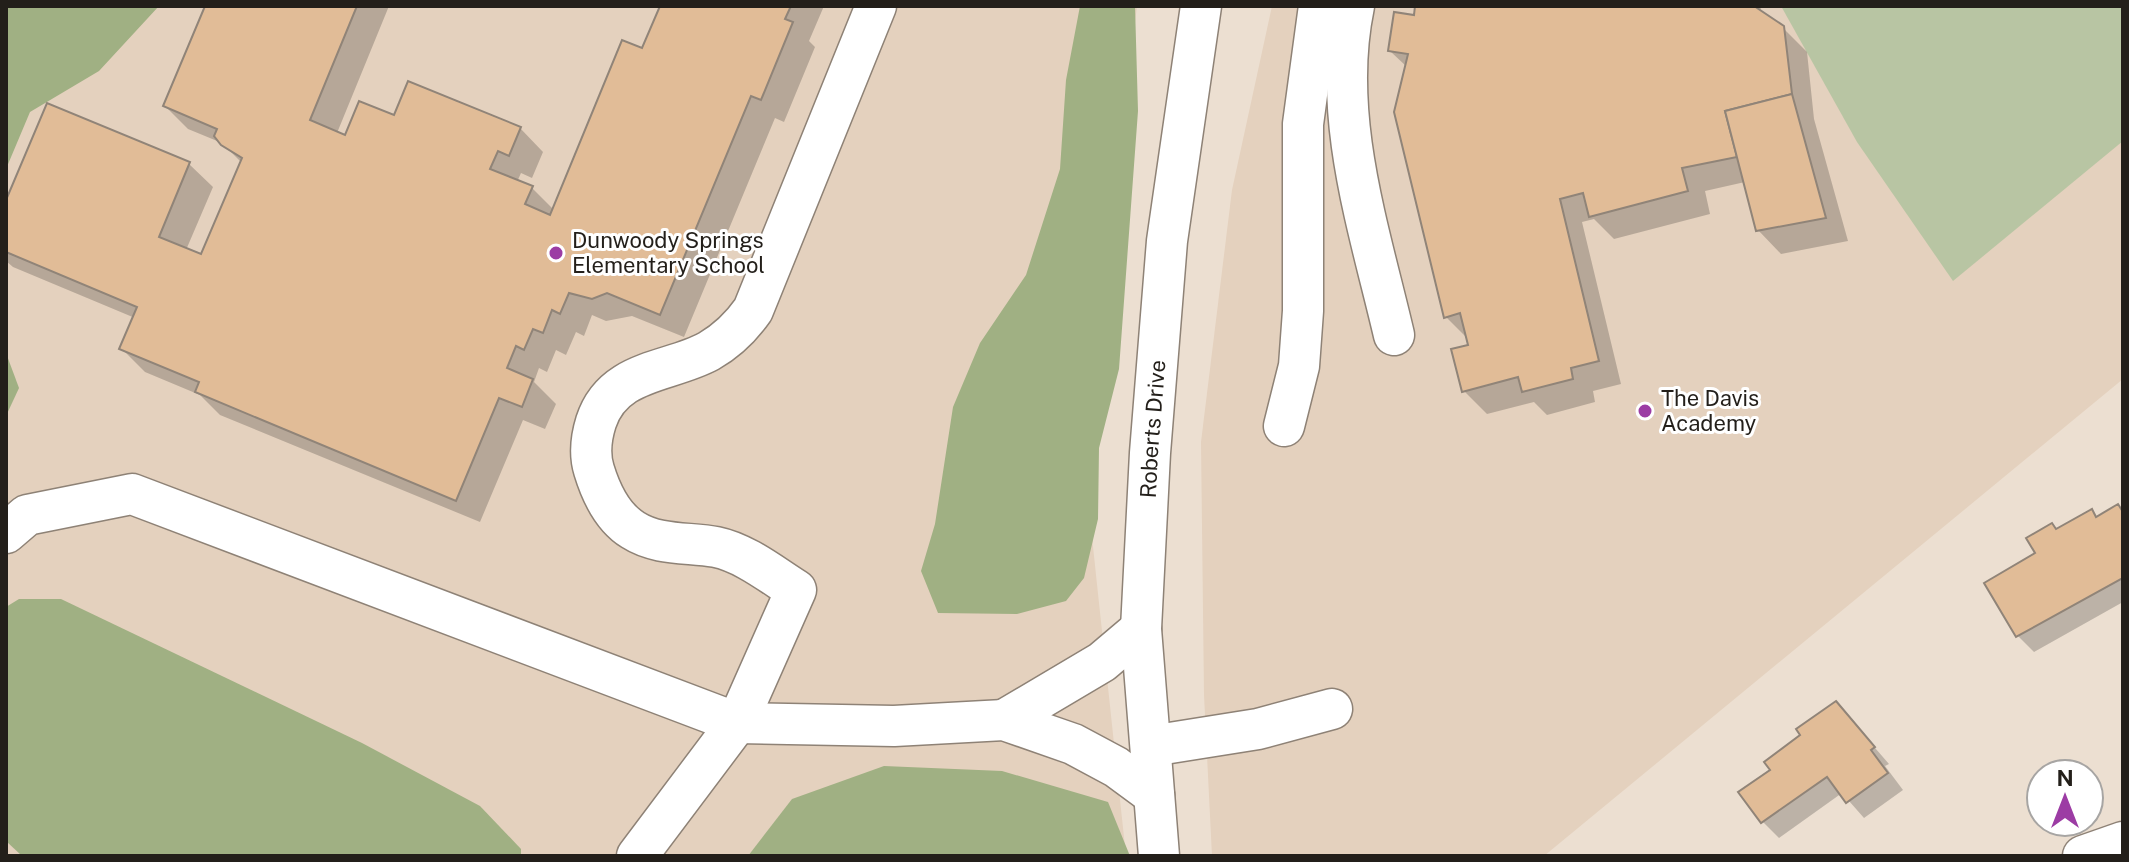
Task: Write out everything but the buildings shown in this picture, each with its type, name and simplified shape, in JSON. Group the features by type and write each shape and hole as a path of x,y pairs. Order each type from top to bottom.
{"street":[{"path":"637,856 737,723 796,590 753,563 718,548 676,544 633,530 613,511 600,487 591,461 592,436 598,417 616,391 642,373 706,353 740,328 753,310 876,6"},
{"name":"Roberts Drive","path":"1159,856 1141,629 1150,453 1167,241 1201,6"},
{"path":"1284,426 1299,366 1303,311 1303,124 1319,6"},
{"path":"1354,6 1345,83 1348,125 1394,335"},
{"path":"6,533 27,515 132,494 737,723 894,726 1004,720 1073,744 1116,767 1154,795"},
{"path":"1004,720 1102,662 1141,629"},
{"path":"1151,746 1258,729 1332,709"},
{"path":"2083,856 2123,842"}],"shaded area":[{"name":"Dunwoody Springs Elementary School","path":"26,6 1137,6 1083,453 1126,856 6,856 6,53"},
{"name":"The Davis Academy","path":"1272,6 2123,6 2123,379 1544,856 1212,856 1204,695 1201,442 1232,190"}],"green space":[{"path":"6,6 159,6 99,71 30,112 6,169"},
{"path":"1080,6 1135,6 1138,111 1119,369 1099,448 1098,519 1084,578 1066,601 1017,614 938,613 921,571 935,524 953,407 980,343 1026,275 1060,169 1066,80"},
{"path":"1781,6 2123,6 2123,141 1953,281 1857,142"},
{"path":"6,353 19,388 6,416"},
{"path":"19,599 61,599 362,743 480,806 521,849 521,856 22,856 6,841 6,607"},
{"path":"884,766 1002,771 1108,802 1130,856 748,856 792,799"}],"place":[{"name":"Dunwoody Springs Elementary School","path":"556,253"},
{"name":"The Davis Academy","path":"1645,411"}]}
